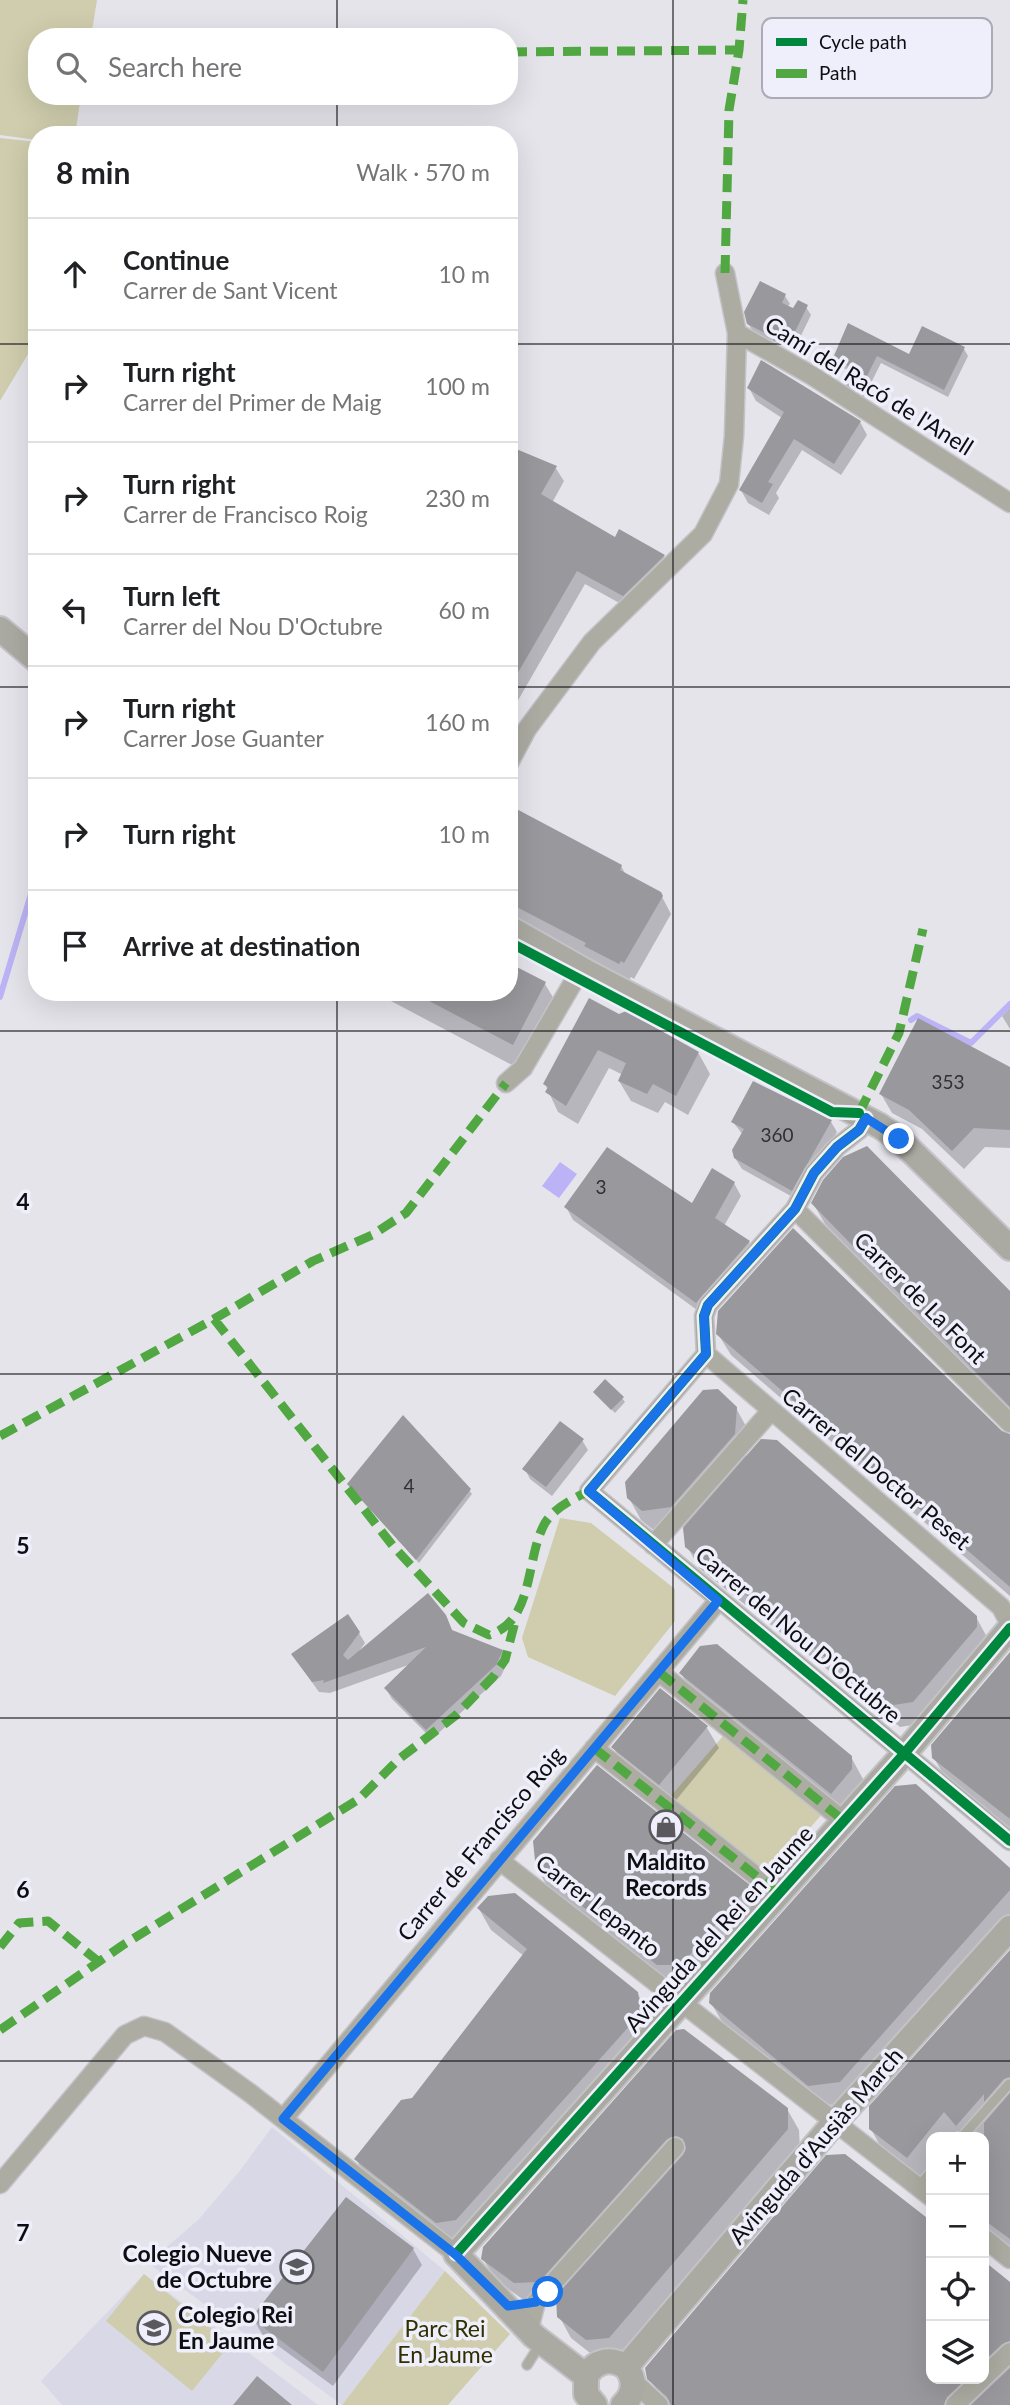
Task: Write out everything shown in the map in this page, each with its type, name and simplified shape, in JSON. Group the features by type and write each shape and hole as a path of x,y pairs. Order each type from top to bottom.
{"street":[{"name":"Camí del Racó de l'Anell","path":"518,746 527,729 592,642 703,534 729,484 734,436 737,333 725,273"},
{"name":"Camí del Racó de l'Anell","path":"737,333 811,375 1010,503"},
{"path":"0,629 28,652"},
{"path":"518,933 581,969 858,1113 899,1139 1010,1248"},
{"path":"506,1083 523,1068 581,969"},
{"path":"706,1354 704,1316 708,1305 795,1209 814,1173 837,1147 859,1130 858,1113"},
{"name":"Carrer de La Font","path":"795,1209 1010,1423"},
{"name":"Carrer del Doctor Peset","path":"706,1354 770,1412 1001,1607 1010,1626"},
{"name":"Carrer del Nou D'Octubre","path":"706,1354 589,1491 903,1755 1010,1841"},
{"path":"653,1545 770,1412"},
{"name":"Carrer de Francisco Roig","path":"283,2119 718,1601"},
{"name":"Avinguda del Rei en Jaume","path":"456,2255 903,1755 1010,1626"},
{"path":"659,1672 844,1821"},
{"path":"594,1748 779,1894"},
{"name":"Carrer Lepanto","path":"499,1860 925,2192"},
{"name":"Avinguda d'Ausiàs March","path":"624,2405 630,2399 630,2374 835,2122 1010,1928"},
{"path":"0,2184 125,2035 144,2026 165,2032 283,2119 456,2255 536,2336 584,2393 597,2364 606,2361 630,2374 659,2405"},
{"path":"508,2306 536,2302 675,2147"},
{"path":"989,2242 1010,2259"},
{"path":"536,2302 536,2336"},
{"path":"989,2372 1010,2352"},
{"path":"955,2405 977,2384"}],"lane":[{"path":"966,2132 1009,2084"},
{"path":"527,2365 536,2336"}],"shaded area":[{"path":"560,1162 577,1174 559,1198 542,1186"},
{"name":"Colegio Nueve de Octubre","path":"272,2127 445,2271 342,2405 148,2263 198,2220 239,2172"},
{"name":"Colegio Rei En Jaume","path":"144,2274 318,2405 62,2405 41,2381"}],"green space":[{"path":"0,0 97,0 92,28 28,28 28,105 80,105 76,126 28,126 28,139 0,135"},
{"path":"0,138 28,141 28,354 0,401"},
{"path":"560,1518 591,1523 675,1589 675,1621 615,1696 528,1657 522,1638"},
{"path":"724,1735 823,1813 768,1876 669,1798"},
{"name":"Parc Rei En Jaume","path":"445,2271 510,2334 448,2405 342,2405"},
{"path":"144,2274 230,2344 192,2391 106,2321"}],"building":[{"path":"760,281 786,294 782,303 793,308 798,300 808,305 787,348 773,340 775,338 747,324 744,312"},
{"path":"848,323 909,354 922,326 965,347 944,390 877,356 859,392 842,381 848,366 833,358"},
{"path":"761,360 861,421 834,464 794,439 768,482 773,484 762,503 739,490 784,412 747,388"},
{"path":"518,450 557,466 541,494 615,537 619,529 665,555 623,596 577,571 518,673"},
{"path":"518,810 622,865 620,870 661,892 663,896 624,963 621,961 619,964 584,946 586,943 518,908"},
{"path":"518,968 546,982 513,1045 429,1001 518,1001"},
{"path":"589,998 619,1014 626,1011 699,1052 676,1096 653,1084 647,1094 618,1081 626,1063 598,1050 566,1106 545,1092 548,1087 543,1084"},
{"path":"918,1018 1010,1067 1010,1130 974,1128 952,1151 909,1110 879,1094"},
{"path":"753,1081 832,1120 792,1191 734,1158 732,1150 744,1129 731,1122"},
{"path":"867,1146 1010,1291 1010,1407 811,1203 823,1180 843,1157"},
{"path":"607,1147 692,1203 712,1168 735,1182 715,1218 750,1241 696,1303 564,1207"},
{"path":"793,1228 1002,1431 1010,1434 1010,1587 716,1334 718,1311"},
{"path":"605,1379 624,1397 611,1410 593,1392"},
{"path":"718,1389 737,1407 735,1434 671,1507 642,1511 627,1498 625,1482 703,1390"},
{"path":"403,1415 471,1489 416,1560 347,1484"},
{"path":"560,1421 584,1439 546,1487 522,1469"},
{"path":"761,1439 777,1440 977,1616 977,1627 913,1702 887,1706 685,1547 683,1528"},
{"path":"428,1593 446,1615 452,1630 503,1650 496,1665 426,1730 384,1688 426,1647 323,1683 324,1680 312,1682 291,1654 348,1614 360,1632 343,1655 348,1660"},
{"path":"717,1644 852,1756 852,1769 831,1794 679,1673 700,1646"},
{"path":"1010,1652 1010,1819 932,1758 931,1745"},
{"path":"660,1688 708,1726 659,1785 611,1747"},
{"path":"597,1765 750,1885 681,1965 657,1965 536,1870 533,1841"},
{"path":"916,1784 1010,1868 1010,1890 840,2082 808,2086 709,2003 710,1993 895,1786"},
{"path":"515,1893 638,1992 641,2013 456,2220 436,2223 354,2159 401,2100 412,2098 527,1949 477,1908 488,1896"},
{"path":"1010,1950 1010,2077 1004,2079 984,2102 984,2094 956,2126 944,2112 907,2158 869,2129 869,2106"},
{"path":"684,2029 788,2108 788,2129 609,2338 586,2340 557,2317 556,2296 683,2155 686,2149 683,2139 677,2136 667,2139 539,2282 514,2283 481,2259 483,2247 676,2030"},
{"path":"1010,2093 1010,2239 989,2224 989,2132 984,2132 984,2123"},
{"path":"845,2154 926,2217 926,2384 961,2384 947,2397 944,2405 671,2405 667,2397 647,2379 645,2368 826,2155"},
{"path":"346,2197 414,2248 323,2372 251,2318"},
{"path":"989,2265 1010,2282 1010,2341 1002,2344 989,2356"},
{"path":"1010,2368 1010,2405 971,2405 991,2386"},
{"path":"257,2376 292,2405 233,2405"}],"waterway":[{"path":"0,997 28,904"},
{"path":"911,1020 917,1016 971,1043 1010,1004"}],"marked path":[{"path":"725,273 729,110 739,50 743,0"},
{"path":"518,52 739,50"},
{"path":"859,1113 899,1033 923,929"},
{"path":"0,1436 214,1319 313,1261 372,1235 406,1213 506,1083"},
{"path":"214,1319 393,1546 464,1623 489,1635 504,1628 522,1603 539,1537 549,1517 571,1500 589,1491"},
{"path":"0,2030 123,1945 359,1799 399,1759 455,1716 493,1677 505,1660 516,1618"},
{"path":"659,1672 844,1821"},
{"path":"594,1748 779,1894"},
{"path":"0,1947 19,1923 48,1921 99,1962"}],"cycle path":[{"path":"518,947 832,1112 859,1113"},
{"path":"866,1118 859,1130 837,1147 814,1173 795,1209 708,1305 704,1316 706,1354 589,1491 1010,1841"},
{"path":"456,2254 903,1755 1010,1628"}],"place":[{"name":"Maldito Records","path":"666,1827"},
{"name":"Colegio Nueve de Octubre","path":"297,2267"},
{"name":"Colegio Rei En Jaume","path":"154,2328"}],"route":[{"path":"548,2292 536,2302 508,2306 456,2255 283,2119 718,1601 589,1491 706,1354 704,1316 708,1305 795,1209 814,1173 837,1147 859,1130 866,1118 899,1139"}]}
